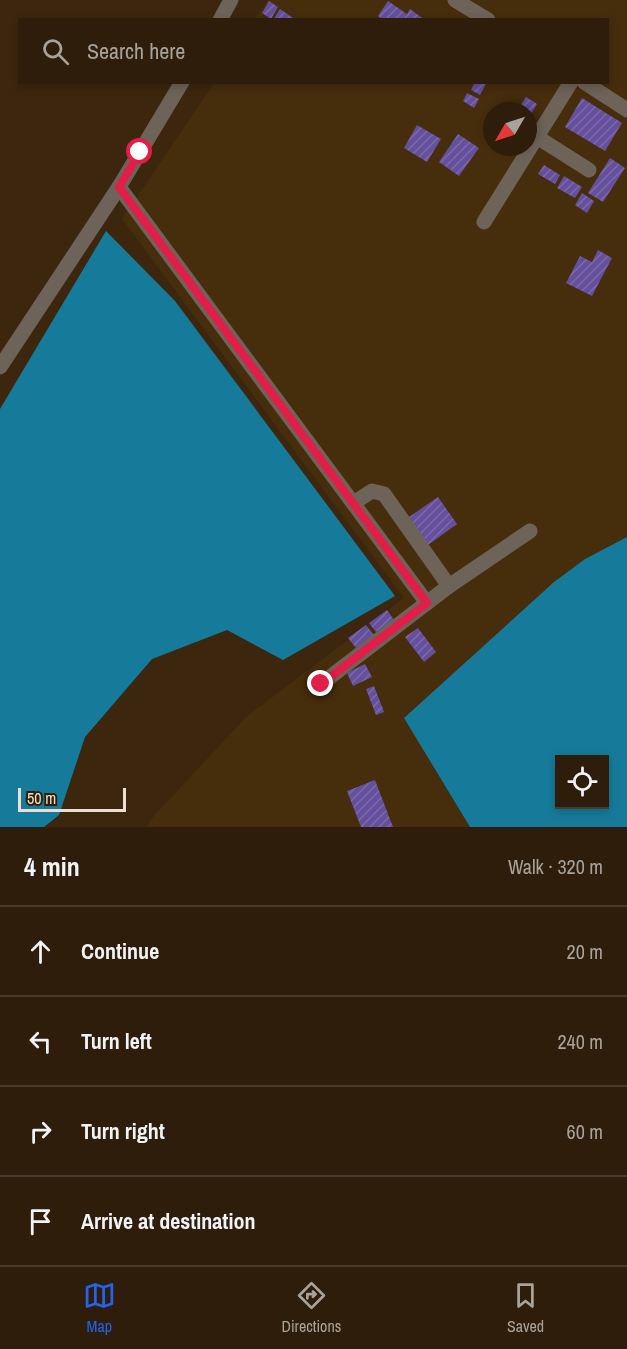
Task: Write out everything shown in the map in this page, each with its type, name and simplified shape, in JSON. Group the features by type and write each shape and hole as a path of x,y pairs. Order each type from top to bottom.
{"lane":[{"path":"220,18 231,0"},
{"path":"455,0 481,11"},
{"path":"0,367 119,187 181,84"},
{"path":"570,84 537,137 589,170"},
{"path":"587,84 627,110"},
{"path":"484,222 525,156"},
{"path":"119,187 355,502 427,603"},
{"path":"355,502 372,491 384,494 449,586"},
{"path":"321,684 449,586 530,531"}],"shaded area":[{"path":"268,0 627,0 627,537 585,559 404,718 470,827 147,827 151,819 246,717 404,598 122,219 213,84 609,84 609,18 256,18"}],"water":[{"path":"106,231 175,301 395,596 283,660 227,630 152,659 85,737 59,815 44,827 0,827 0,409"},
{"path":"627,537 627,827 470,827 404,718 554,582 585,559"}],"building":[{"path":"269,1 278,7 272,18 262,13"},
{"path":"388,1 407,14 410,9 422,18 380,18 378,16"},
{"path":"280,9 293,18 274,18"},
{"path":"474,84 486,84 480,95 471,90"},
{"path":"467,93 479,99 474,108 463,101"},
{"path":"526,97 534,102 523,102"},
{"path":"582,98 622,123 605,151 565,127"},
{"path":"417,125 441,139 427,162 404,148"},
{"path":"458,134 479,148 459,176 439,162"},
{"path":"610,158 625,168 603,202 588,193"},
{"path":"544,165 560,175 555,184 538,174"},
{"path":"564,176 582,187 575,198 557,188"},
{"path":"582,193 594,201 587,213 575,205"},
{"path":"598,250 612,258 592,296 566,283 580,256 592,262"},
{"path":"438,497 457,524 428,545 409,517"},
{"path":"387,610 394,620 376,632 369,623"},
{"path":"366,625 374,635 356,648 348,638"},
{"path":"418,628 436,652 424,662 405,637"},
{"path":"365,664 372,677 353,686 347,673"},
{"path":"374,686 384,712 376,715 366,689"},
{"path":"375,780 393,827 361,827 347,791"}],"route":[{"path":"140,152 119,187 355,502 427,603 321,684"}]}
